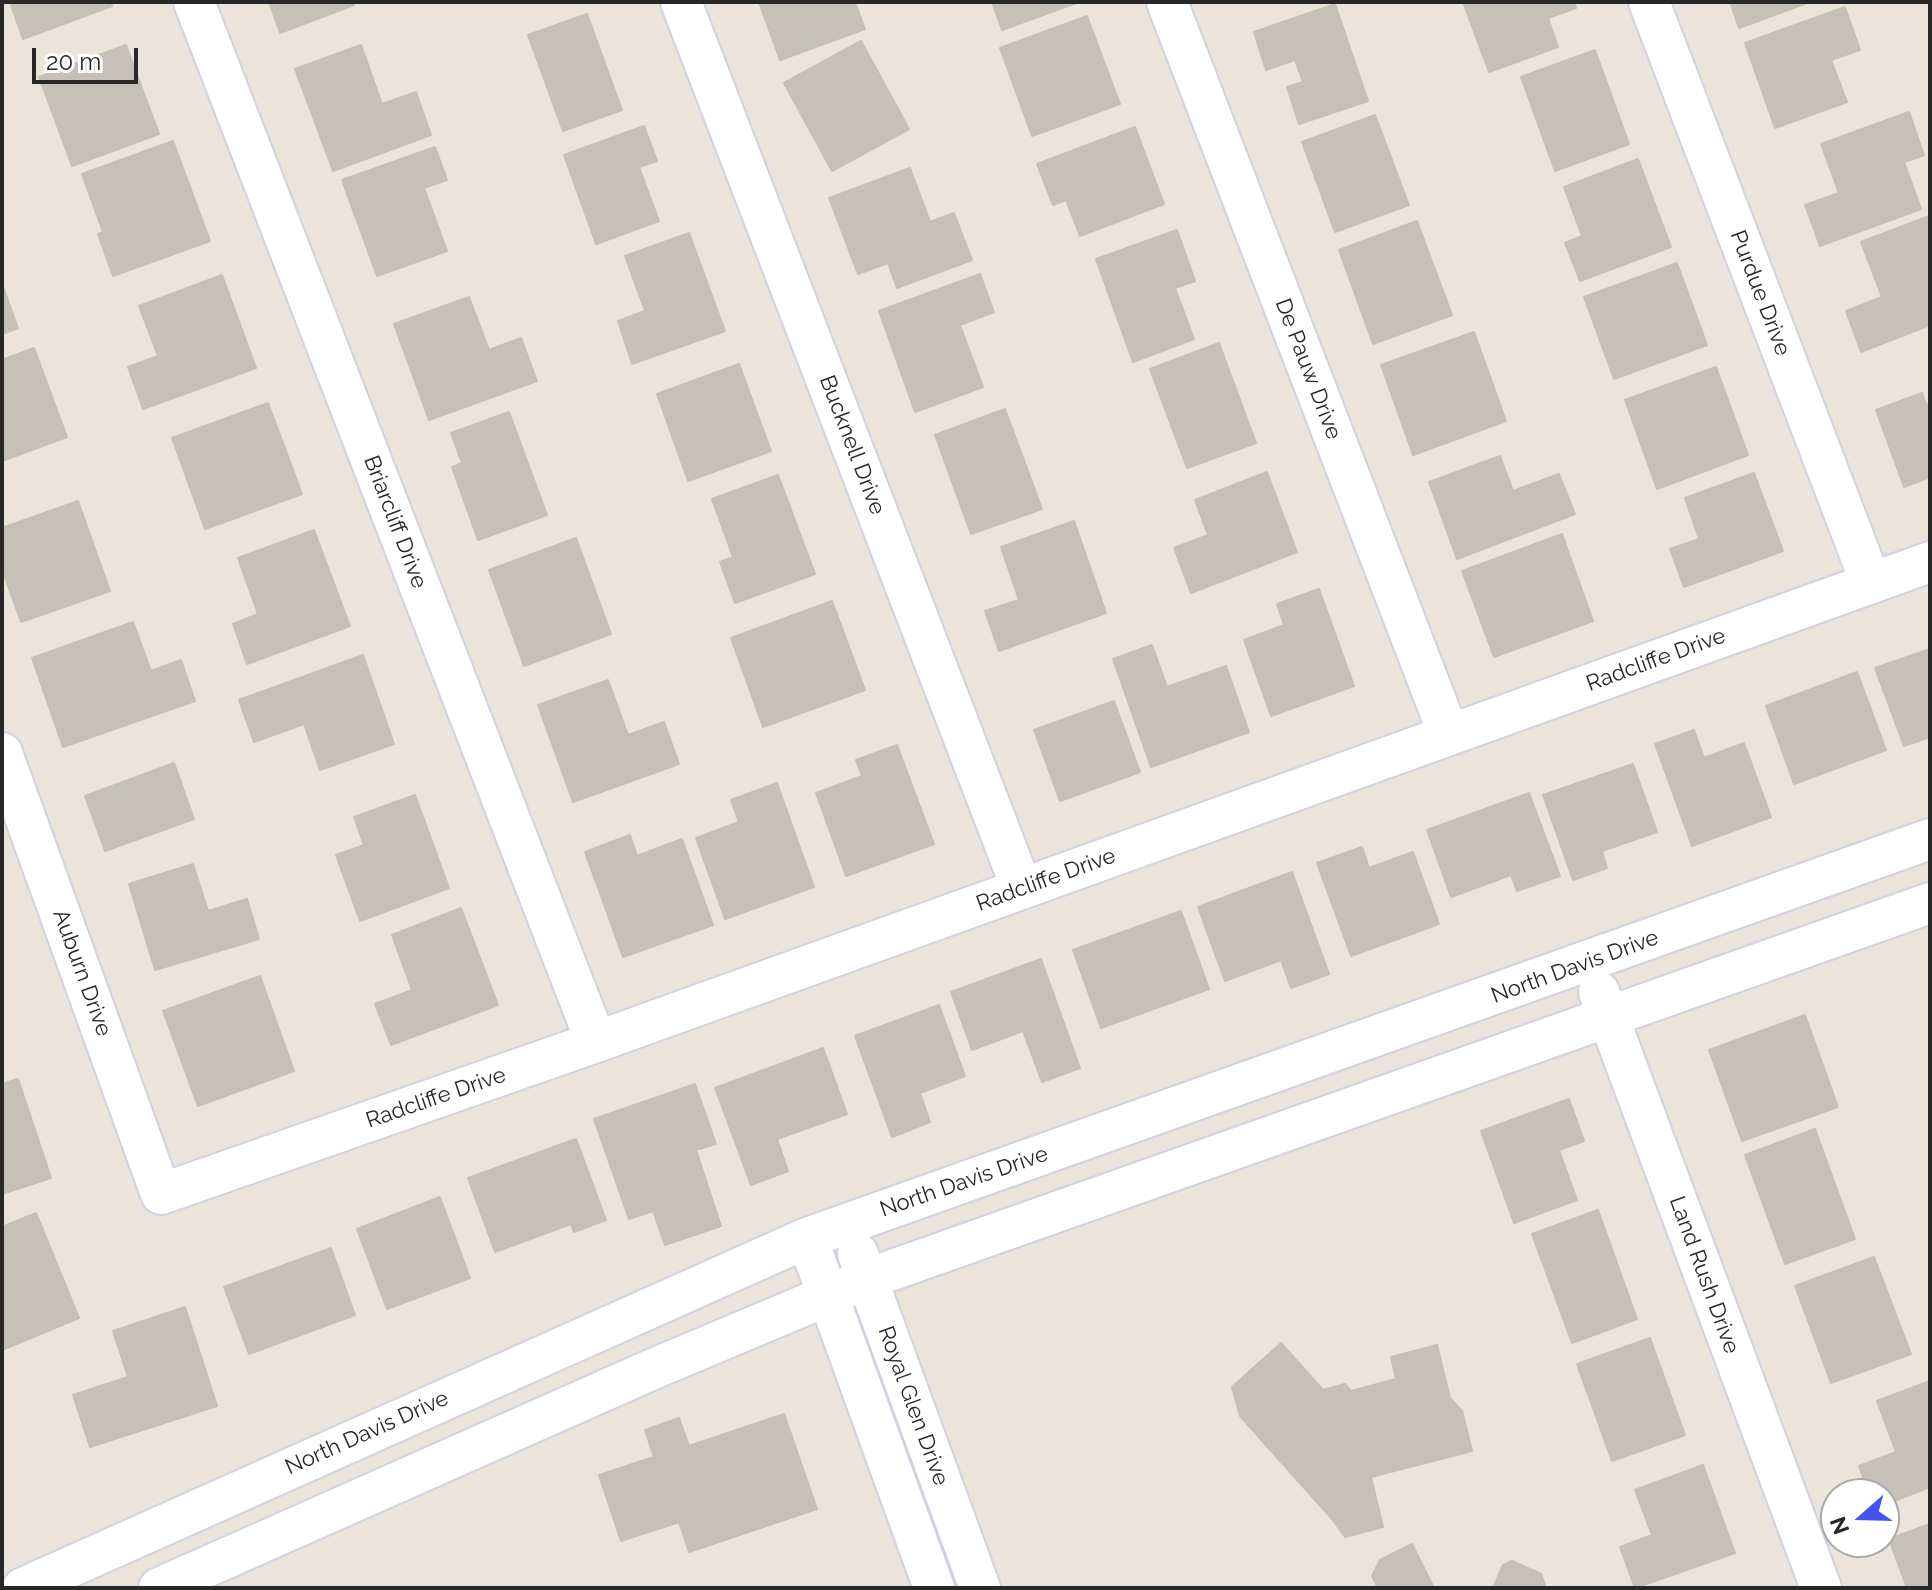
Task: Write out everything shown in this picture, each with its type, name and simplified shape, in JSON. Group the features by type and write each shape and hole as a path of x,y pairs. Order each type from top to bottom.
{"street":[{"name":"Briarcliff Drive","path":"194,2 596,1042"},
{"name":"Bucknell Drive","path":"681,2 1022,889"},
{"name":"De Pauw Drive","path":"1167,2 1449,735"},
{"name":"Purdue Drive","path":"1649,2 1871,583"},
{"name":"Radcliffe Drive","path":"161,1194 596,1042 1930,562"},
{"name":"Auburn Drive","path":"2,753 161,1194"},
{"name":"North Davis Drive","path":"23,1588 807,1238 1930,839"},
{"path":"159,1588 867,1279 1930,903"},
{"name":"Land Rush Drive","path":"1588,962 1821,1588"},
{"name":"Royal Glen Drive","path":"847,1223 980,1588"},
{"name":"Royal Glen Drive","path":"807,1238 934,1588"}],"building":[{"path":"10,2 111,2 112,6 23,39"},
{"path":"269,2 353,2 354,5 280,33"},
{"path":"759,2 855,2 865,29 780,60"},
{"path":"992,2 1079,2 1002,30"},
{"path":"1463,2 1574,2 1576,8 1548,18 1558,47 1489,72"},
{"path":"1730,2 1810,2 1739,28"},
{"path":"1335,4 1368,101 1299,124 1287,87 1303,82 1295,60 1266,70 1254,32"},
{"path":"1845,7 1860,50 1831,60 1847,102 1775,128 1745,43"},
{"path":"587,14 622,110 563,131 528,35"},
{"path":"1087,16 1120,104 1032,136 1000,48"},
{"path":"861,41 909,129 832,171 784,83"},
{"path":"126,45 159,134 72,166 39,77"},
{"path":"361,45 382,104 416,92 431,135 333,171 295,69"},
{"path":"1595,50 1629,144 1555,171 1521,77"},
{"path":"1909,112 1924,155 1904,162 1921,209 1820,246 1805,205 1839,193 1821,144"},
{"path":"1375,115 1409,205 1335,232 1302,142"},
{"path":"644,126 657,161 639,167 659,221 596,244 564,155"},
{"path":"1135,127 1164,204 1080,236 1066,200 1053,205 1037,164"},
{"path":"173,141 210,241 113,276 98,234 103,232 82,174"},
{"path":"435,147 447,180 424,188 447,251 377,276 342,180"},
{"path":"1638,159 1671,247 1580,281 1565,243 1582,236 1564,187"},
{"path":"910,168 930,222 954,213 972,260 897,288 888,263 858,274 829,198"},
{"path":"1929,216 1930,325 1861,352 1846,311 1882,297 1861,242"},
{"path":"1417,221 1452,315 1373,344 1339,250"},
{"path":"1177,230 1195,281 1175,288 1194,339 1133,362 1096,259"},
{"path":"689,233 725,331 632,364 618,321 645,311 625,256"},
{"path":"1677,263 1707,345 1614,379 1584,297"},
{"path":"980,274 994,312 960,325 983,387 915,412 879,311"},
{"path":"222,275 256,368 143,409 128,367 158,356 139,306"},
{"path":"2,284 18,328 2,334"},
{"path":"469,297 489,350 521,338 537,381 429,420 394,324"},
{"path":"1474,332 1506,421 1413,455 1381,365"},
{"path":"1219,343 1256,443 1187,468 1150,369"},
{"path":"34,348 67,437 2,461 2,360"},
{"path":"739,364 771,451 688,481 657,394"},
{"path":"1716,367 1748,455 1657,489 1625,400"},
{"path":"1922,393 1926,405 1930,404 1930,477 1904,487 1876,410"},
{"path":"268,403 302,494 205,529 172,438"},
{"path":"1005,409 1042,509 971,534 935,435"},
{"path":"509,412 547,515 478,540 452,467 462,463 451,433"},
{"path":"1500,456 1513,491 1559,474 1575,514 1457,559 1429,482"},
{"path":"1267,472 1297,552 1191,593 1174,548 1208,535 1195,500"},
{"path":"1754,473 1783,551 1684,587 1670,549 1699,539 1685,498"},
{"path":"778,475 815,574 735,603 720,562 733,557 712,499"},
{"path":"78,501 110,591 21,622 2,569 2,528"},
{"path":"1074,521 1106,613 999,651 985,611 1019,600 1001,547"},
{"path":"314,530 350,626 247,664 233,624 258,614 238,558"},
{"path":"1562,534 1593,621 1494,657 1462,571"},
{"path":"576,538 611,634 524,666 489,570"},
{"path":"1319,589 1354,686 1271,716 1244,640 1284,625 1277,604"},
{"path":"832,601 865,690 763,727 731,638"},
{"path":"133,622 151,671 181,660 195,701 63,747 32,658"},
{"path":"1152,645 1167,687 1226,666 1249,732 1151,767 1113,659"},
{"path":"1930,649 1930,737 1904,746 1875,668"},
{"path":"363,655 394,744 320,770 304,724 254,742 239,700"},
{"path":"1857,672 1886,750 1794,784 1766,706"},
{"path":"608,680 628,735 664,722 679,764 573,802 538,705"},
{"path":"1114,701 1140,772 1060,801 1034,730"},
{"path":"1694,730 1704,758 1744,743 1771,817 1692,846 1655,744"},
{"path":"897,745 934,844 846,876 816,793 862,776 856,760"},
{"path":"174,763 194,819 105,851 85,796"},
{"path":"1633,764 1657,832 1602,851 1607,868 1573,880 1543,795"},
{"path":"777,783 814,887 725,919 696,838 739,822 731,800"},
{"path":"1529,793 1560,876 1517,891 1511,875 1451,897 1427,830"},
{"path":"415,795 449,888 360,921 336,855 364,845 354,817"},
{"path":"630,835 637,856 682,839 713,925 623,957 585,852"},
{"path":"1362,847 1369,868 1413,852 1439,924 1351,956 1317,863"},
{"path":"193,864 208,911 247,899 259,939 155,970 129,884"},
{"path":"1292,872 1329,974 1291,988 1281,960 1225,981 1198,907"},
{"path":"461,908 498,1005 391,1045 375,1004 412,990 392,935"},
{"path":"1181,911 1209,989 1101,1028 1073,950"},
{"path":"1041,959 1080,1068 1042,1082 1023,1031 972,1050 951,992"},
{"path":"260,976 294,1071 198,1106 163,1011"},
{"path":"939,1005 965,1076 920,1093 930,1122 892,1137 855,1036"},
{"path":"1805,1015 1838,1107 1742,1141 1709,1050"},
{"path":"823,1048 847,1114 777,1139 788,1171 751,1185 715,1088"},
{"path":"18,1079 51,1178 2,1194 2,1084"},
{"path":"695,1084 716,1144 696,1150 721,1226 665,1245 653,1211 629,1219 594,1119"},
{"path":"1569,1099 1584,1141 1559,1150 1577,1200 1514,1223 1481,1131"},
{"path":"1815,1129 1855,1239 1785,1264 1745,1155"},
{"path":"576,1139 606,1220 574,1232 571,1224 495,1252 468,1178"},
{"path":"440,1197 470,1278 387,1309 357,1229"},
{"path":"1598,1210 1637,1319 1572,1343 1532,1234"},
{"path":"36,1213 79,1318 2,1350 2,1227"},
{"path":"331,1248 355,1315 249,1354 224,1287"},
{"path":"1874,1257 1911,1354 1831,1383 1795,1286"},
{"path":"185,1307 217,1406 90,1447 73,1395 128,1377 113,1331"},
{"path":"1650,1338 1685,1435 1612,1461 1577,1364"},
{"path":"1281,1343 1323,1390 1345,1384 1351,1391 1396,1379 1391,1357 1437,1345 1450,1398 1462,1411 1472,1451 1371,1477 1383,1527 1345,1537 1240,1416 1232,1387"},
{"path":"1930,1381 1930,1487 1900,1499 1900,1478 1863,1478 1859,1466 1896,1452 1877,1401"},
{"path":"784,1414 817,1509 689,1552 679,1522 621,1541 599,1475 654,1457 645,1430 679,1418 689,1446"},
{"path":"1703,1465 1735,1553 1635,1588 1620,1547 1652,1535 1635,1490"},
{"path":"1930,1524 1930,1588 1907,1588 1896,1558 1900,1558 1900,1535"},
{"path":"1412,1544 1434,1588 1378,1588 1372,1576 1380,1560"},
{"path":"1512,1561 1541,1574 1546,1588 1493,1588 1503,1565"}]}
